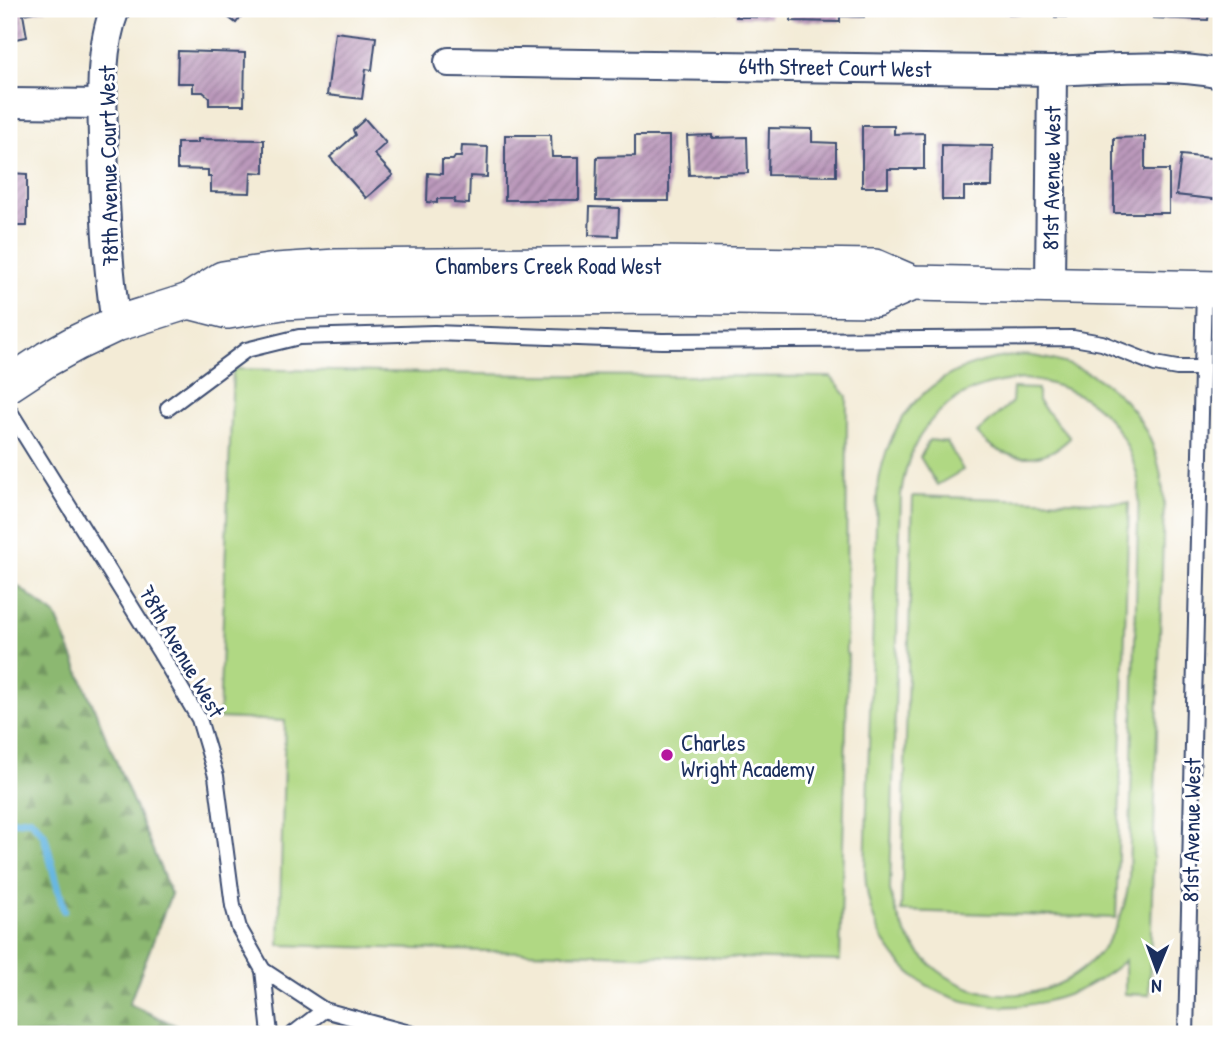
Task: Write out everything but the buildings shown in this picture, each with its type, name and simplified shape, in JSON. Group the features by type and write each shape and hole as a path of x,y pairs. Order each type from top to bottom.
{"street":[{"name":"78th Avenue Court West","path":"115,9 107,44 102,104 106,232 116,324"},
{"name":"64th Street Court West","path":"449,62 1052,71 1176,68 1221,74"},
{"name":"81st Avenue West","path":"1050,285 1052,71"},
{"path":"9,103 102,104"},
{"name":"Chambers Creek Road West","path":"9,384 47,359 116,324 189,301 223,279 276,271 336,267 656,264 875,267 912,283 1213,289"}],"lane":[{"name":"81st Avenue West","path":"1186,1034 1202,368 1213,289"},
{"path":"168,408 246,350 299,337 334,335 434,333 662,341 1073,338 1102,343 1155,364 1177,368 1202,368"},
{"name":"78th Avenue West","path":"9,410 199,719 216,776 233,906 239,928 263,970 324,1010 413,1034"},
{"path":"263,970 270,1034"},
{"path":"293,1034 324,1010"}],"green space":[{"path":"1025,355 1055,360 1082,370 1105,383 1140,421 1152,445 1160,473 1164,503 1149,995 1125,994 1125,960 1087,986 1046,1001 1004,1006 963,1001 926,984 896,957 874,920 865,871 877,494 883,464 892,437 922,394 967,367 994,359","holes":["1024,379 1067,389 1101,410 1125,442 1139,483 1129,879 1115,928 1089,963 1055,986 1015,994 975,989 938,971 909,937 890,890 901,495 914,447 939,412 956,399 999,382"]},
{"path":"233,369 831,377 847,396 848,654 840,961 279,945 285,721 219,718"},
{"path":"1013,388 1038,389 1038,401 1070,438 1047,453 1022,457 1010,455 987,443 977,433 1012,402"},
{"path":"929,440 947,442 963,470 937,485 920,457"},
{"path":"913,496 1129,503 1116,918 901,911"},
{"path":"9,579 56,616 171,894 129,1004 177,1026 180,1034 9,1034"}],"waterway":[{"path":"9,822 30,819 44,835 64,910"}],"place":[{"name":"Charles Wright Academy","path":"667,755"}]}
